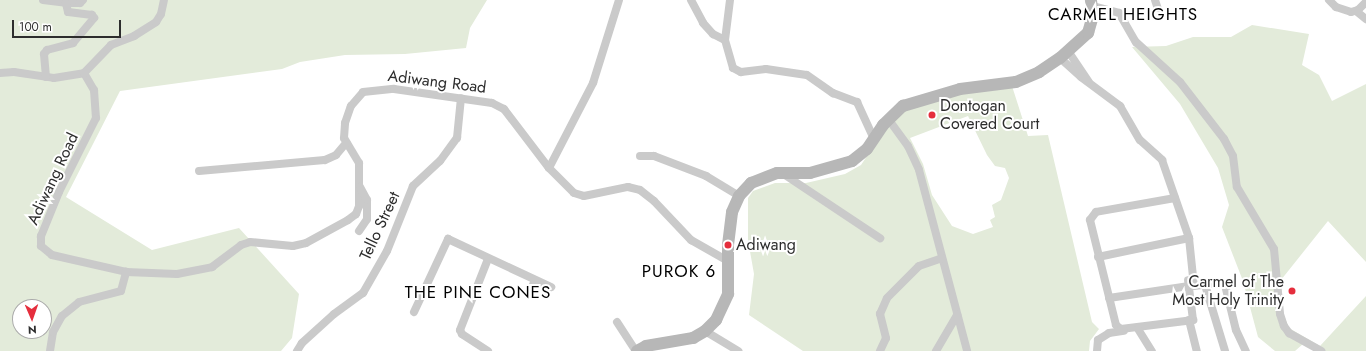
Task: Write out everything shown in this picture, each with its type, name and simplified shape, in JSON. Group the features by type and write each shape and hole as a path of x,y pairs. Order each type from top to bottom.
{"street":[{"path":"43,0 66,3 80,3 83,0"},
{"path":"0,73 14,72 46,77 84,73 111,44 134,36 156,22 161,14 164,0"},
{"path":"549,168 593,83 619,0"},
{"path":"691,0 703,24 714,34 725,40"},
{"path":"730,0 725,40 731,66 738,71 766,69 801,73 833,93 857,102 874,140"},
{"path":"1155,0 1158,9"},
{"path":"1329,0 1344,10 1356,12 1366,19"},
{"path":"1356,12 1366,2"},
{"path":"46,77 44,58 47,50 73,43 94,18 92,15 68,12 66,3"},
{"path":"616,322 637,351 646,346 689,339 706,331 722,311 728,294 728,235 739,196 758,179 782,173 810,173 840,166 860,155 874,140 889,120 903,106 922,98 973,87 1016,82 1064,54 1088,33 1092,24 1092,3 1119,13 1136,42 1180,82 1224,138 1233,156 1237,187 1274,249 1280,314 1284,326 1292,335 1321,351"},
{"path":"1064,54 1092,86 1120,106 1140,140 1162,160 1187,238 1194,286 1225,285 1236,330 1246,351"},
{"name":"Adiwang Road","path":"84,73 96,99 96,118 53,207 42,236 41,246 52,255 126,272 157,274 205,270 241,245 250,242 300,246 356,214 360,186 359,163 346,143 344,130 347,115 355,98 363,92 394,89 478,99 504,109 549,168 579,195 588,196 617,188 640,190 654,201 691,240 728,261"},
{"name":"Tello Street","path":"297,351 302,343 334,314 363,293 387,251 414,186 440,161 458,138 461,98"},
{"path":"889,120 915,158 934,218 942,258 967,351"},
{"path":"199,171 325,160 336,155 346,143"},
{"path":"640,156 654,156 706,176 739,196"},
{"path":"782,173 880,238"},
{"path":"359,231 367,219 367,200 360,186"},
{"path":"1125,330 1116,325 1090,220 1093,214 1175,198"},
{"path":"1098,257 1187,238"},
{"path":"1097,351 1098,340 1110,333 1193,320 1189,286 1187,238"},
{"path":"414,312 448,239 488,259 551,287"},
{"path":"880,351 886,338 880,314 887,298 919,266 942,258"},
{"path":"488,259 460,330 462,334 488,351"},
{"path":"50,351 53,332 62,316 79,302 121,291 126,272"},
{"path":"529,294 535,280"},
{"path":"1205,285 1225,351"},
{"path":"1109,298 1189,286"},
{"path":"936,351 943,335 957,316"},
{"path":"1189,320 1197,351"},
{"path":"1138,329 1152,351"},
{"path":"706,331 738,351"}],"green space":[{"path":"0,0 487,0 470,28 466,48 405,54 345,55 300,62 282,69 120,91 66,197 152,250 239,228 299,294 292,338 281,351 0,351"},
{"path":"1252,25 1309,34 1302,65 1319,75 1332,101 1366,84 1366,262 1328,221 1281,280 1283,313 1289,328 1320,346 1366,296 1366,351 1315,351 1303,344 1295,351 1275,351 1258,337 1243,281 1222,227 1229,205 1218,168 1180,104 1132,47 1166,46 1193,37 1231,37"},
{"path":"1012,86 1028,136 1048,135 1092,322 1099,329 1090,341 1089,351 803,351 749,315 754,274 748,240 748,198 753,191 775,183 806,183 845,174 861,165 883,132 903,111 934,98","holes":["968,116 987,155 995,166 1005,168 1009,178 1001,200 992,205 995,217 990,220 993,227 973,234 952,226 932,195 923,164 910,138"]}],"place":[{"name":"Dontogan Covered Court","path":"932,115"},
{"name":"Adiwang","path":"728,245"},
{"name":"Carmel of The Most Holy Trinity","path":"1292,291"}],"district":[{"name":"CARMEL HEIGHTS","path":"1123,15"},
{"name":"PUROK 6","path":"679,272"},
{"name":"THE PINE CONES","path":"478,293"}]}
